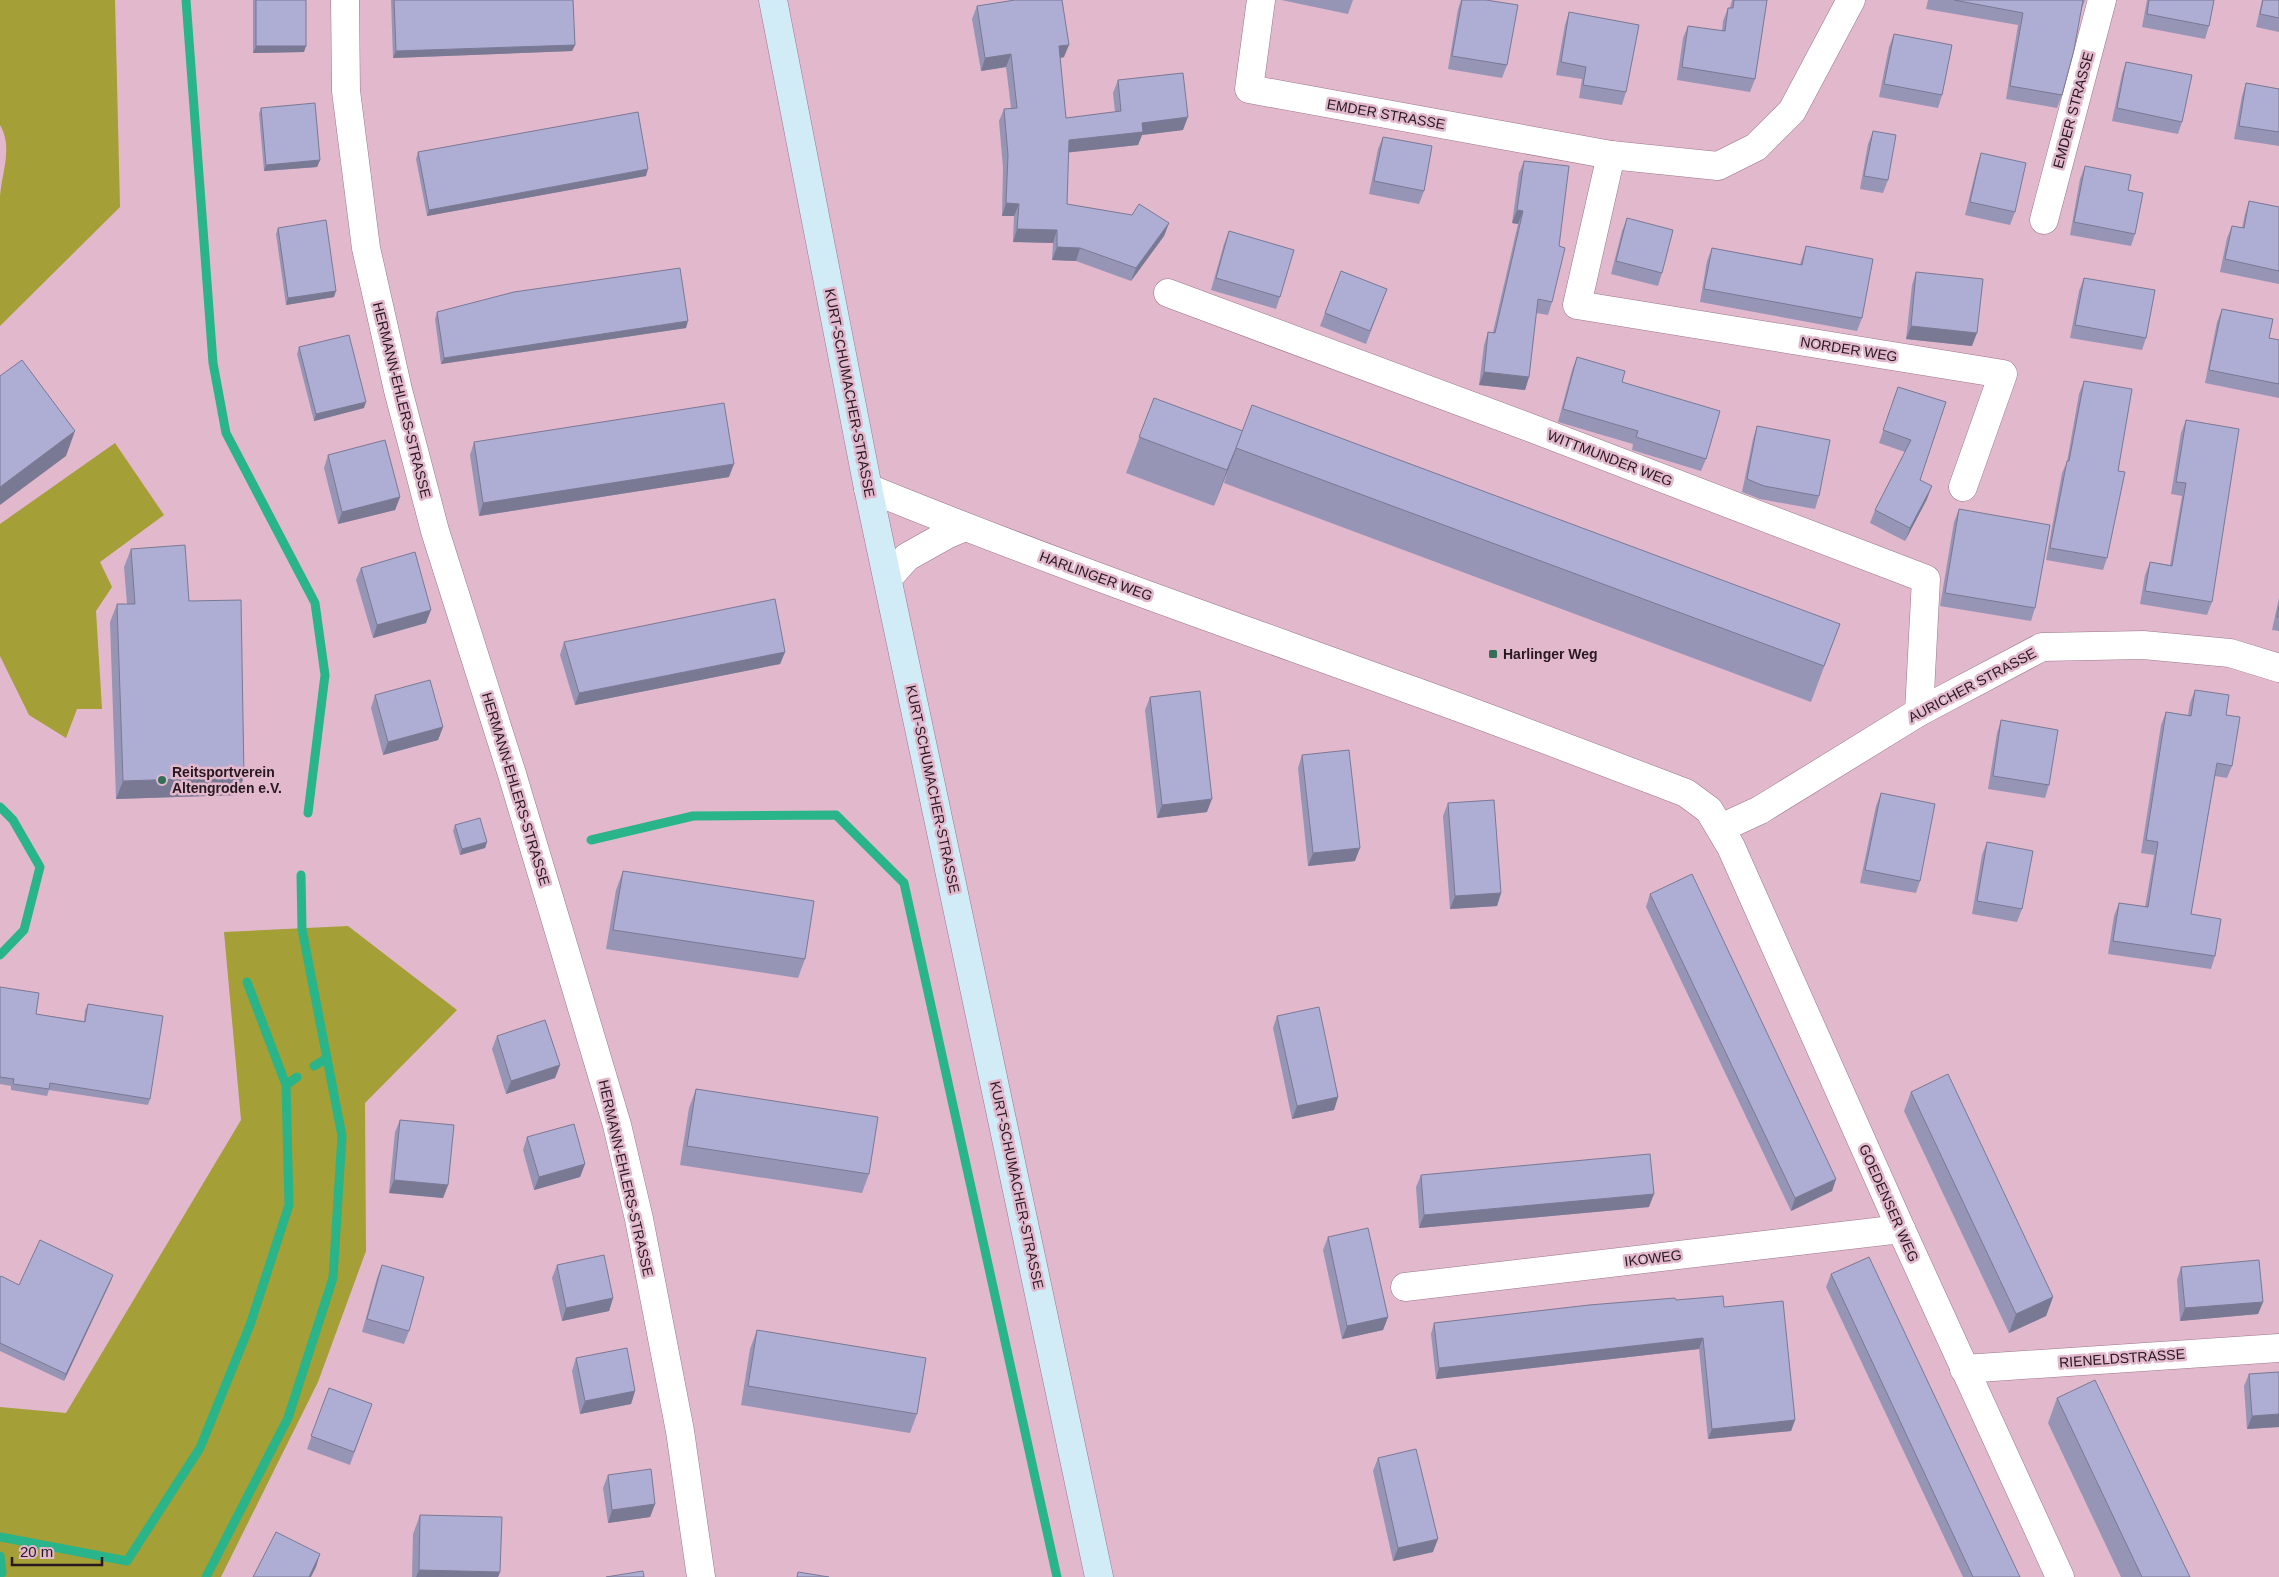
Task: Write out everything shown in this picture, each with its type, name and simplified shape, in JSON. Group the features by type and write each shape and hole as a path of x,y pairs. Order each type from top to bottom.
{"street":[{"name":"HERMANN-EHLERS-STRASSE","path":"345,0 346,91 366,248 396,380 435,531 512,774 617,1125 639,1219 680,1431 702,1577"},
{"name":"KURT-SCHUMACHER-STRASSE","path":"773,0 868,488 1099,1577"},
{"name":"EMDER STRASSE","path":"1261,0 1249,89 1611,155 1718,166 1756,147 1792,110 1850,0"},
{"name":"EMDER STRASSE","path":"2044,220 2102,0"},
{"name":"NORDER WEG","path":"1611,155 1577,305 2003,374 1963,487"},
{"name":"WITTMUNDER WEG","path":"1168,293 1926,579 1919,712"},
{"name":"HARLINGER WEG","path":"868,488 965,527 1686,793 1709,810 1721,828"},
{"path":"888,578 907,557 948,534 965,527"},
{"name":"AURICHER STRASSE","path":"1721,828 1760,810 1919,712 2042,647 2143,645 2230,654 2279,668"},
{"name":"GOEDENSER WEG","path":"1721,828 1964,1369 2060,1577"},
{"name":"IKOWEG","path":"1405,1287 1901,1229"},
{"name":"RIENELDSTRASSE","path":"1964,1369 2279,1348"}],"shaded area":[{"path":"0,0 115,0 120,207 0,326 0,196 6,160 6,142 0,125"},
{"path":"115,443 164,515 100,562 112,587 96,611 102,709 77,709 66,738 29,715 0,656 0,524"},
{"path":"348,926 457,1010 365,1103 366,1251 318,1382 221,1577 0,1577 0,1407 66,1413 241,1120 224,932"}],"building":[{"path":"256,0 306,0 306,46 256,46"},
{"path":"394,0 573,0 575,45 396,51"},
{"path":"1015,0 1062,0 1069,45 1059,46 1066,118 1121,111 1118,80 1183,73 1188,117 1142,123 1143,132 1069,140 1067,204 1132,215 1139,204 1169,223 1136,268 1080,248 1057,247 1057,230 1017,229 1019,204 1006,203 1008,155 1004,109 1017,108 1011,54 985,58 977,6"},
{"path":"1462,0 1486,0 1518,5 1507,65 1452,56"},
{"path":"1734,0 1767,0 1755,79 1682,67 1688,26 1725,31 1728,8 1733,8"},
{"path":"1954,0 2083,0 2074,50 2062,95 2010,86 2023,13"},
{"path":"2149,0 2214,0 2209,26 2147,14"},
{"path":"2263,0 2279,0 2279,18 2260,14"},
{"path":"1569,12 1639,25 1626,92 1583,85 1586,67 1561,62"},
{"path":"1894,34 1952,45 1942,95 1884,84"},
{"path":"2126,62 2192,75 2182,122 2117,108"},
{"path":"2246,83 2279,89 2279,132 2239,126"},
{"path":"315,103 320,160 266,165 261,108"},
{"path":"638,112 648,169 429,210 418,152"},
{"path":"1873,131 1896,135 1888,180 1864,176"},
{"path":"1383,137 1432,146 1424,191 1374,181"},
{"path":"1981,153 2026,163 2015,212 1970,202"},
{"path":"1524,161 1569,166 1559,246 1565,248 1552,302 1538,299 1529,377 1484,372 1488,332 1495,333 1523,211 1517,210"},
{"path":"2085,166 2131,175 2128,190 2143,193 2135,234 2074,222"},
{"path":"2249,201 2279,207 2279,271 2225,259 2232,226 2244,228"},
{"path":"1627,218 1673,230 1662,273 1616,261"},
{"path":"326,220 336,291 288,298 278,228"},
{"path":"1229,231 1294,250 1280,297 1216,278"},
{"path":"1806,246 1873,259 1862,318 1704,289 1712,248 1802,265"},
{"path":"680,268 688,321 444,358 437,312 514,292"},
{"path":"1341,271 1387,289 1370,331 1325,313"},
{"path":"1916,272 1983,279 1977,333 1911,326"},
{"path":"2084,278 2155,290 2146,338 2075,325"},
{"path":"2222,309 2273,319 2269,338 2279,340 2279,384 2209,370"},
{"path":"349,335 366,402 316,414 299,347"},
{"path":"1577,357 1625,371 1622,382 1720,411 1706,459 1636,437 1638,431 1563,409"},
{"path":"22,360 75,431 0,487 0,376"},
{"path":"2084,381 2132,389 2118,471 2125,472 2107,558 2050,548"},
{"path":"1898,387 1946,402 1920,480 1932,486 1910,528 1875,510 1911,440 1883,430"},
{"path":"1154,398 1243,431 1227,470 1139,437"},
{"path":"724,403 734,464 483,503 474,442"},
{"path":"1252,405 1840,624 1824,666 1236,448"},
{"path":"2186,420 2239,429 2212,602 2145,591 2150,562 2172,566 2186,483 2176,482"},
{"path":"1757,426 1830,440 1819,496 1764,486 1747,479"},
{"path":"385,440 400,497 342,512 328,455"},
{"path":"1959,509 2050,525 2035,608 1945,593"},
{"path":"185,545 189,601 241,600 244,777 123,781 117,604 135,604 131,549"},
{"path":"415,552 431,610 377,625 361,568"},
{"path":"775,599 785,652 579,693 564,642"},
{"path":"430,680 443,727 388,742 375,695"},
{"path":"2195,690 2229,695 2226,715 2240,717 2232,766 2217,763 2191,914 2221,919 2215,956 2113,941 2119,903 2148,907 2158,842 2146,840 2166,712 2191,716"},
{"path":"1200,691 1212,799 1162,805 1150,697"},
{"path":"2001,720 2058,730 2049,785 1993,776"},
{"path":"1349,750 1360,848 1313,853 1302,755"},
{"path":"1881,793 1935,804 1920,881 1865,870"},
{"path":"1494,800 1501,893 1455,896 1448,803"},
{"path":"480,818 487,842 462,849 455,825"},
{"path":"1987,842 2033,851 2022,909 1977,901"},
{"path":"623,871 814,901 805,959 613,930"},
{"path":"1692,874 1836,1179 1795,1198 1650,894"},
{"path":"0,987 39,993 36,1014 85,1022 88,1004 163,1016 150,1099 50,1083 49,1089 13,1084 14,1079 0,1077"},
{"path":"1319,1007 1338,1097 1297,1106 1277,1016"},
{"path":"545,1020 560,1065 511,1081 497,1036"},
{"path":"1948,1074 2053,1297 2016,1314 1911,1092"},
{"path":"696,1089 878,1117 869,1174 687,1146"},
{"path":"400,1120 454,1125 448,1185 394,1180"},
{"path":"574,1124 585,1164 539,1177 527,1137"},
{"path":"1650,1154 1654,1194 1424,1215 1421,1175"},
{"path":"1368,1228 1388,1317 1347,1326 1328,1237"},
{"path":"40,1240 113,1275 66,1374 0,1343 0,1277 19,1285"},
{"path":"604,1255 613,1298 566,1308 557,1265"},
{"path":"1869,1257 2020,1577 1973,1577 1831,1274"},
{"path":"2259,1260 2263,1302 2185,1308 2181,1267"},
{"path":"382,1265 424,1277 409,1331 367,1319"},
{"path":"1723,1296 1724,1307 1783,1301 1795,1420 1712,1429 1703,1338 1439,1368 1434,1323 1589,1305"},
{"path":"757,1330 926,1358 917,1414 748,1386"},
{"path":"627,1348 635,1391 585,1401 576,1358"},
{"path":"2279,1372 2279,1414 2252,1416 2249,1374"},
{"path":"2095,1380 2190,1577 2142,1577 2057,1398"},
{"path":"329,1388 372,1404 354,1452 311,1436"},
{"path":"1416,1449 1438,1539 1398,1548 1378,1458"},
{"path":"651,1469 655,1504 612,1510 608,1475"},
{"path":"420,1515 502,1517 500,1572 419,1570"},
{"path":"276,1532 320,1554 309,1577 253,1577"},
{"path":"643,1571 644,1577 606,1577"},
{"path":"798,1572 829,1577 797,1577"}],"waterway":[{"path":"186,0 213,363 226,433 315,603 325,675 308,813"},
{"path":"0,807 13,820 40,867 24,930 0,955"},
{"path":"591,840 693,816 836,815 904,883 1057,1577"},
{"path":"206,1577 288,1418 333,1278 342,1136 302,929 301,875"},
{"path":"247,982 286,1085"},
{"path":"314,1066 327,1058"},
{"path":"0,1537 127,1561 200,1448 250,1325 289,1205 286,1085 297,1077"},
{"path":"0,1556 2,1573"}],"place":[{"name":"Harlinger Weg","path":"1493,654"},
{"name":"Reitsportverein Altengroden e.V.","path":"162,780"}]}
